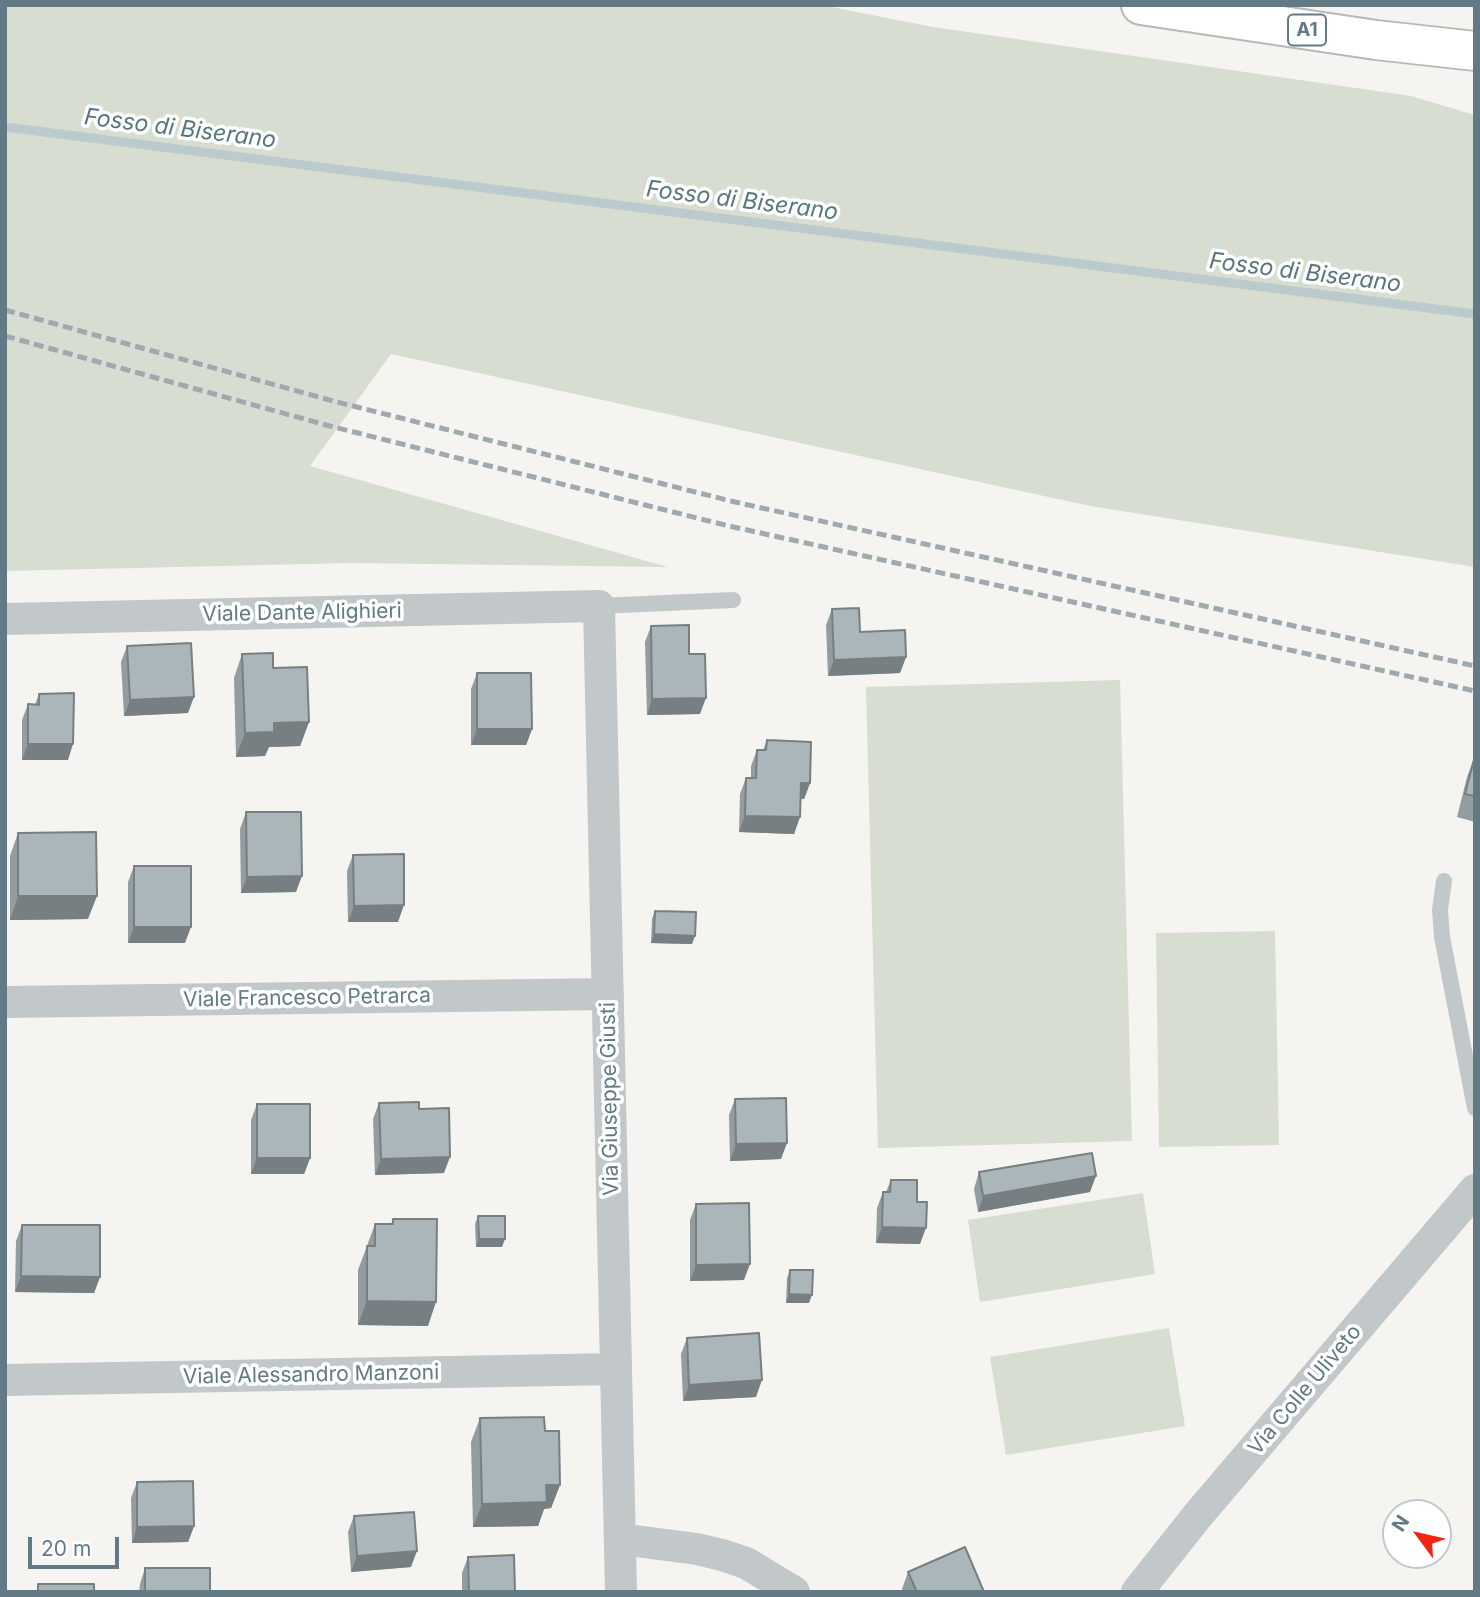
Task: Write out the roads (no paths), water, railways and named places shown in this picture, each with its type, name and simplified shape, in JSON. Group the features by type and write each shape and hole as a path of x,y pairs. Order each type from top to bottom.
{"highway":[{"name":"A1","path":"1141,5 1376,40 1475,51"}],"street":[{"name":"Viale Dante Alighieri","path":"5,619 599,606"},
{"name":"Via Giuseppe Giusti","path":"599,606 621,1592"},
{"name":"Viale Francesco Petrarca","path":"5,1002 608,994"},
{"name":"Via Colle Uliveto","path":"1137,1592 1198,1515 1475,1190"},
{"name":"Viale Alessandro Manzoni","path":"5,1380 616,1369"},
{"path":"620,1539 722,1555 746,1563 794,1592"}],"lane":[{"path":"599,606 733,600"},
{"path":"1444,881 1440,910 1442,937 1475,1108"}],"waterway":[{"name":"Fosso di Biserano","path":"5,127 1475,314"}],"railway":[{"path":"5,310 333,401 735,502 1475,666"},
{"path":"5,336 326,425 729,526 1475,691"}]}
